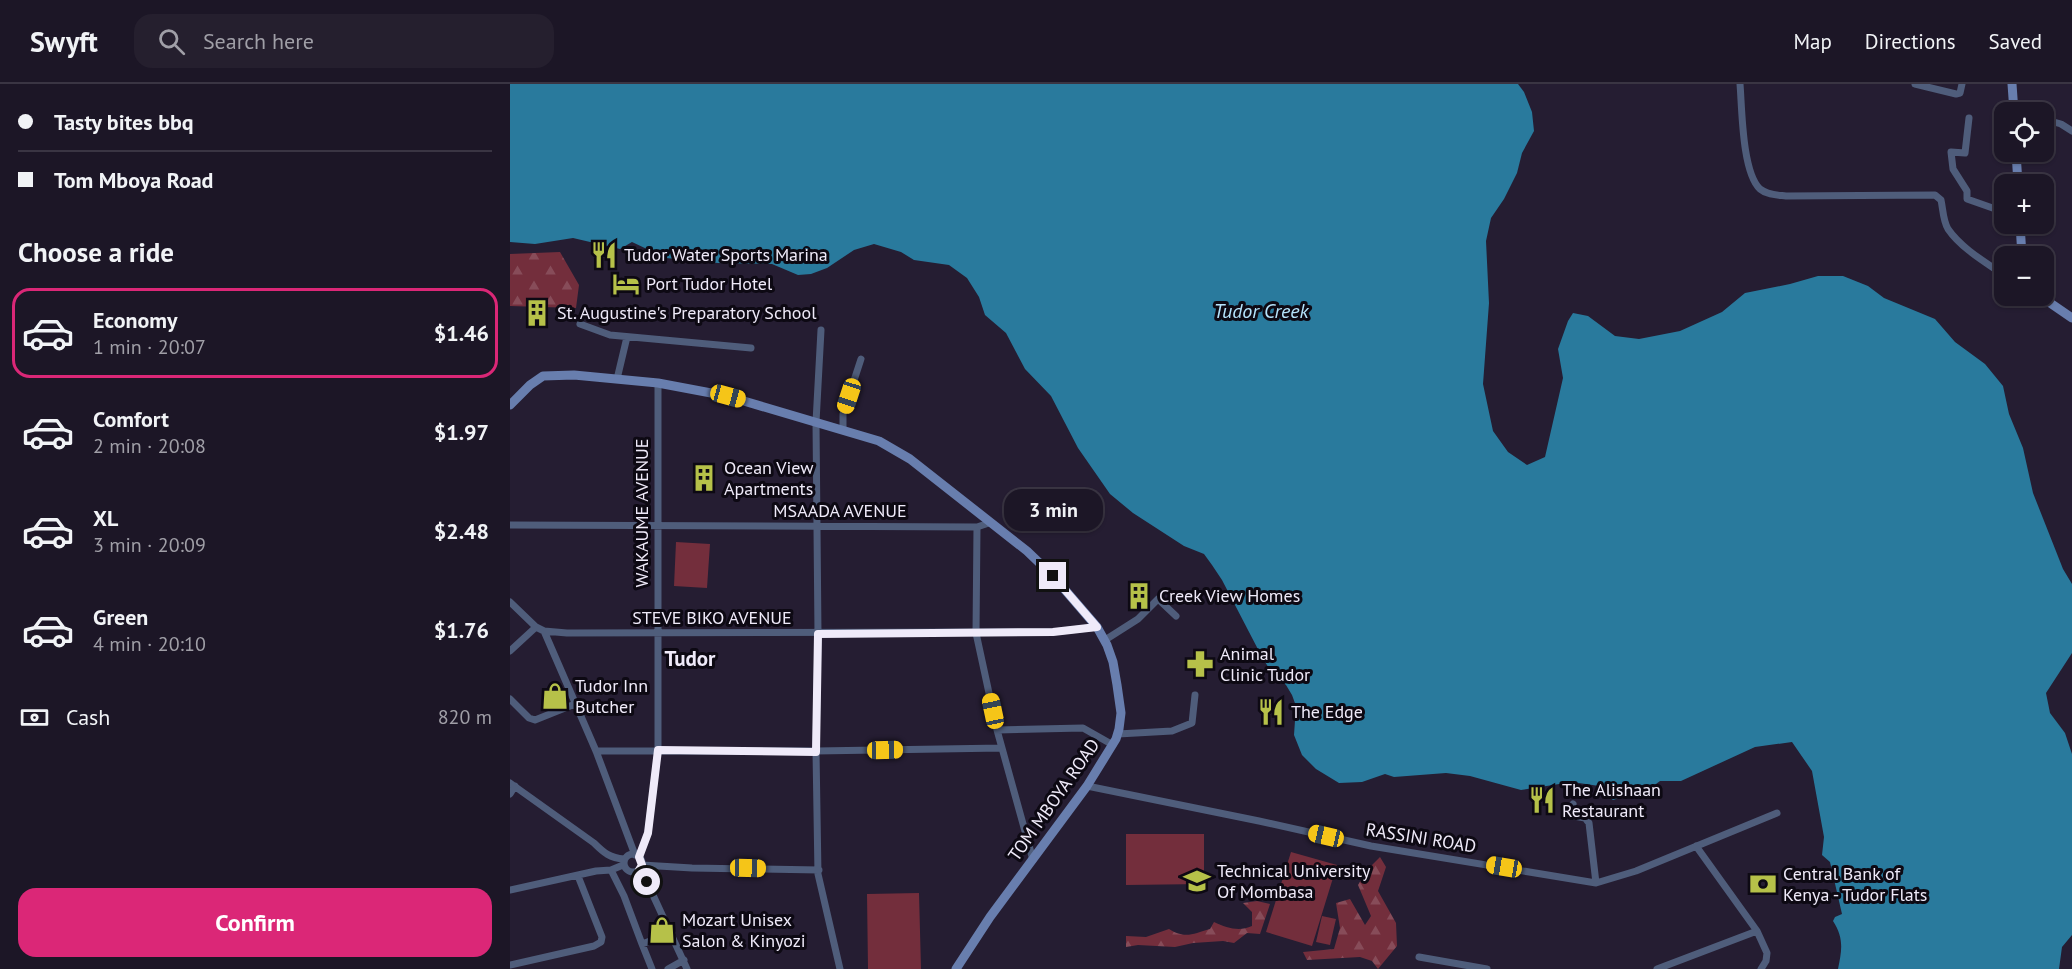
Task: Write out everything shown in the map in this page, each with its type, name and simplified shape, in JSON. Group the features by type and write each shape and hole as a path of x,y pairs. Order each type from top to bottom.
{"main road":[{"path":"2012,84 2013,102"},
{"path":"2054,306 2072,318"},
{"name":"TOM MBOYA ROAD","path":"510,405 543,376 574,375 658,383 728,396 890,445 1027,551 1053,576 1097,627 1105,640 1118,685 1121,713 1118,734 1088,786 990,917 956,969"}],"street":[{"path":"1740,84 1746,157 1749,169 1759,188 1766,193 1786,196 1935,195 1941,200 1949,230 1969,250 1994,268"},
{"path":"1915,84 1956,94 1960,93 1962,84"},
{"path":"1969,118 1965,153 1951,152 1953,169 1967,191 1967,199 1994,208"},
{"path":"2054,122 2072,131"},
{"path":"580,324 601,332 627,337 751,348"},
{"path":"821,330 816,422 818,634 816,752 819,870 840,969"},
{"path":"617,379 627,337"},
{"path":"843,430 843,414 861,359"},
{"name":"WAKAUME AVENUE","path":"637,856 648,833 658,750 658,383"},
{"name":"MSAADA AVENUE","path":"510,525 976,527 989,522"},
{"path":"976,527 976,633 997,730 1033,860"},
{"path":"1105,640 1138,619 1158,599 1176,616"},
{"path":"510,602 540,629 596,750 640,868 687,969"},
{"name":"STEVE BIKO AVENUE","path":"540,629 567,633 818,634 1053,632 1097,627"},
{"path":"510,651 540,629"},
{"path":"1118,734 1172,731 1192,723 1195,695"},
{"path":"510,699 535,720 575,704"},
{"path":"997,730 1083,728 1113,745"},
{"path":"596,750 816,752 1002,748"},
{"path":"510,794 512,785 606,854 624,862 627,870 692,868 819,870"},
{"name":"RASSINI ROAD","path":"1088,786 1371,846 1596,883 1636,871 1777,813"},
{"path":"1573,804 1568,815 1585,818 1589,823 1596,883"},
{"path":"1696,846 1756,931 1767,953 1767,961 1761,969"},
{"path":"606,854 609,869 624,896 652,969"},
{"path":"510,890 609,869 624,862 629,854 637,856"},
{"path":"510,965 594,946 601,942 602,937 578,876"},
{"path":"1657,969 1756,931"},
{"path":"642,945 672,933"},
{"path":"1419,957 1487,969"},
{"path":"669,969 684,960"}],"green space":[{"path":"560,252 579,285 576,308 510,306 510,254"},
{"path":"676,542 710,544 707,588 674,586"},
{"path":"1126,834 1204,834 1204,884 1126,885"},
{"path":"1291,852 1337,865 1312,946 1266,932"},
{"path":"1380,857 1386,867 1378,891 1396,923 1397,946 1378,969 1372,961 1360,957 1307,960 1303,952 1334,949 1340,928 1336,903 1350,899 1365,925 1371,916 1358,885 1367,870"},
{"path":"919,893 921,969 868,969 867,894"},
{"path":"1257,901 1270,904 1260,934 1247,933 1234,943 1223,941 1175,947 1138,945 1126,947 1126,936 1146,937 1169,929 1189,935 1210,929 1214,922 1233,928 1247,928 1252,926 1252,912 1243,903"},
{"path":"1322,916 1336,919 1330,945 1316,942"}],"water":[{"name":"Tudor Creek","path":"510,84 1518,84 1532,112 1534,131 1522,153 1517,173 1491,218 1486,241 1489,303 1483,384 1493,431 1508,452 1527,465 1545,457 1563,378 1558,349 1573,313 1588,316 1615,336 1639,339 1680,331 1722,312 1745,293 1818,276 1843,276 1868,286 1884,298 1935,319 1955,342 1985,364 2003,386 2009,414 2023,448 2033,493 2063,569 2072,584 2072,653 2046,693 2050,713 2065,733 2072,754 2072,935 2062,947 2059,969 1838,969 1841,944 1833,921 1835,917 1842,914 1830,862 1822,855 1824,837 1812,771 1792,742 1755,747 1681,781 1660,781 1652,787 1613,800 1607,794 1606,787 1572,782 1521,790 1470,776 1446,773 1394,777 1385,774 1362,782 1339,783 1316,769 1302,755 1294,735 1296,706 1292,695 1286,685 1270,670 1222,580 1204,554 1184,546 1133,513 1110,494 1078,448 1051,396 1025,369 1006,333 985,315 979,297 967,278 949,265 914,260 901,252 874,244 854,250 827,268 811,274 798,275 772,264 718,263 666,258 632,242 620,249 573,238 535,244 510,242"}],"place":[{"name":"Tudor Water Sports Marina","path":"604,255"},
{"name":"Port Tudor Hotel","path":"626,284"},
{"name":"St. Augustine's Preparatory School","path":"537,313"},
{"name":"Ocean View Apartments","path":"704,478"},
{"name":"Creek View Homes","path":"1139,596"},
{"name":"Animal Clinic Tudor","path":"1200,664"},
{"name":"Tudor Inn Butcher","path":"555,696"},
{"name":"The Edge","path":"1271,712"},
{"name":"The Alishaan Restaurant","path":"1542,800"},
{"name":"Technical University Of Mombasa","path":"1197,881"},
{"name":"Central Bank of Kenya - Tudor Flats","path":"1763,884"},
{"name":"Mozart Unisex Salon & Kinyozi","path":"662,930"}],"district":[{"name":"Tudor","path":"690,659"}],"route":[{"path":"647,882 639,870 642,865 639,857 648,833 658,750 816,752 818,634 1053,632 1097,627 1053,576"}]}
